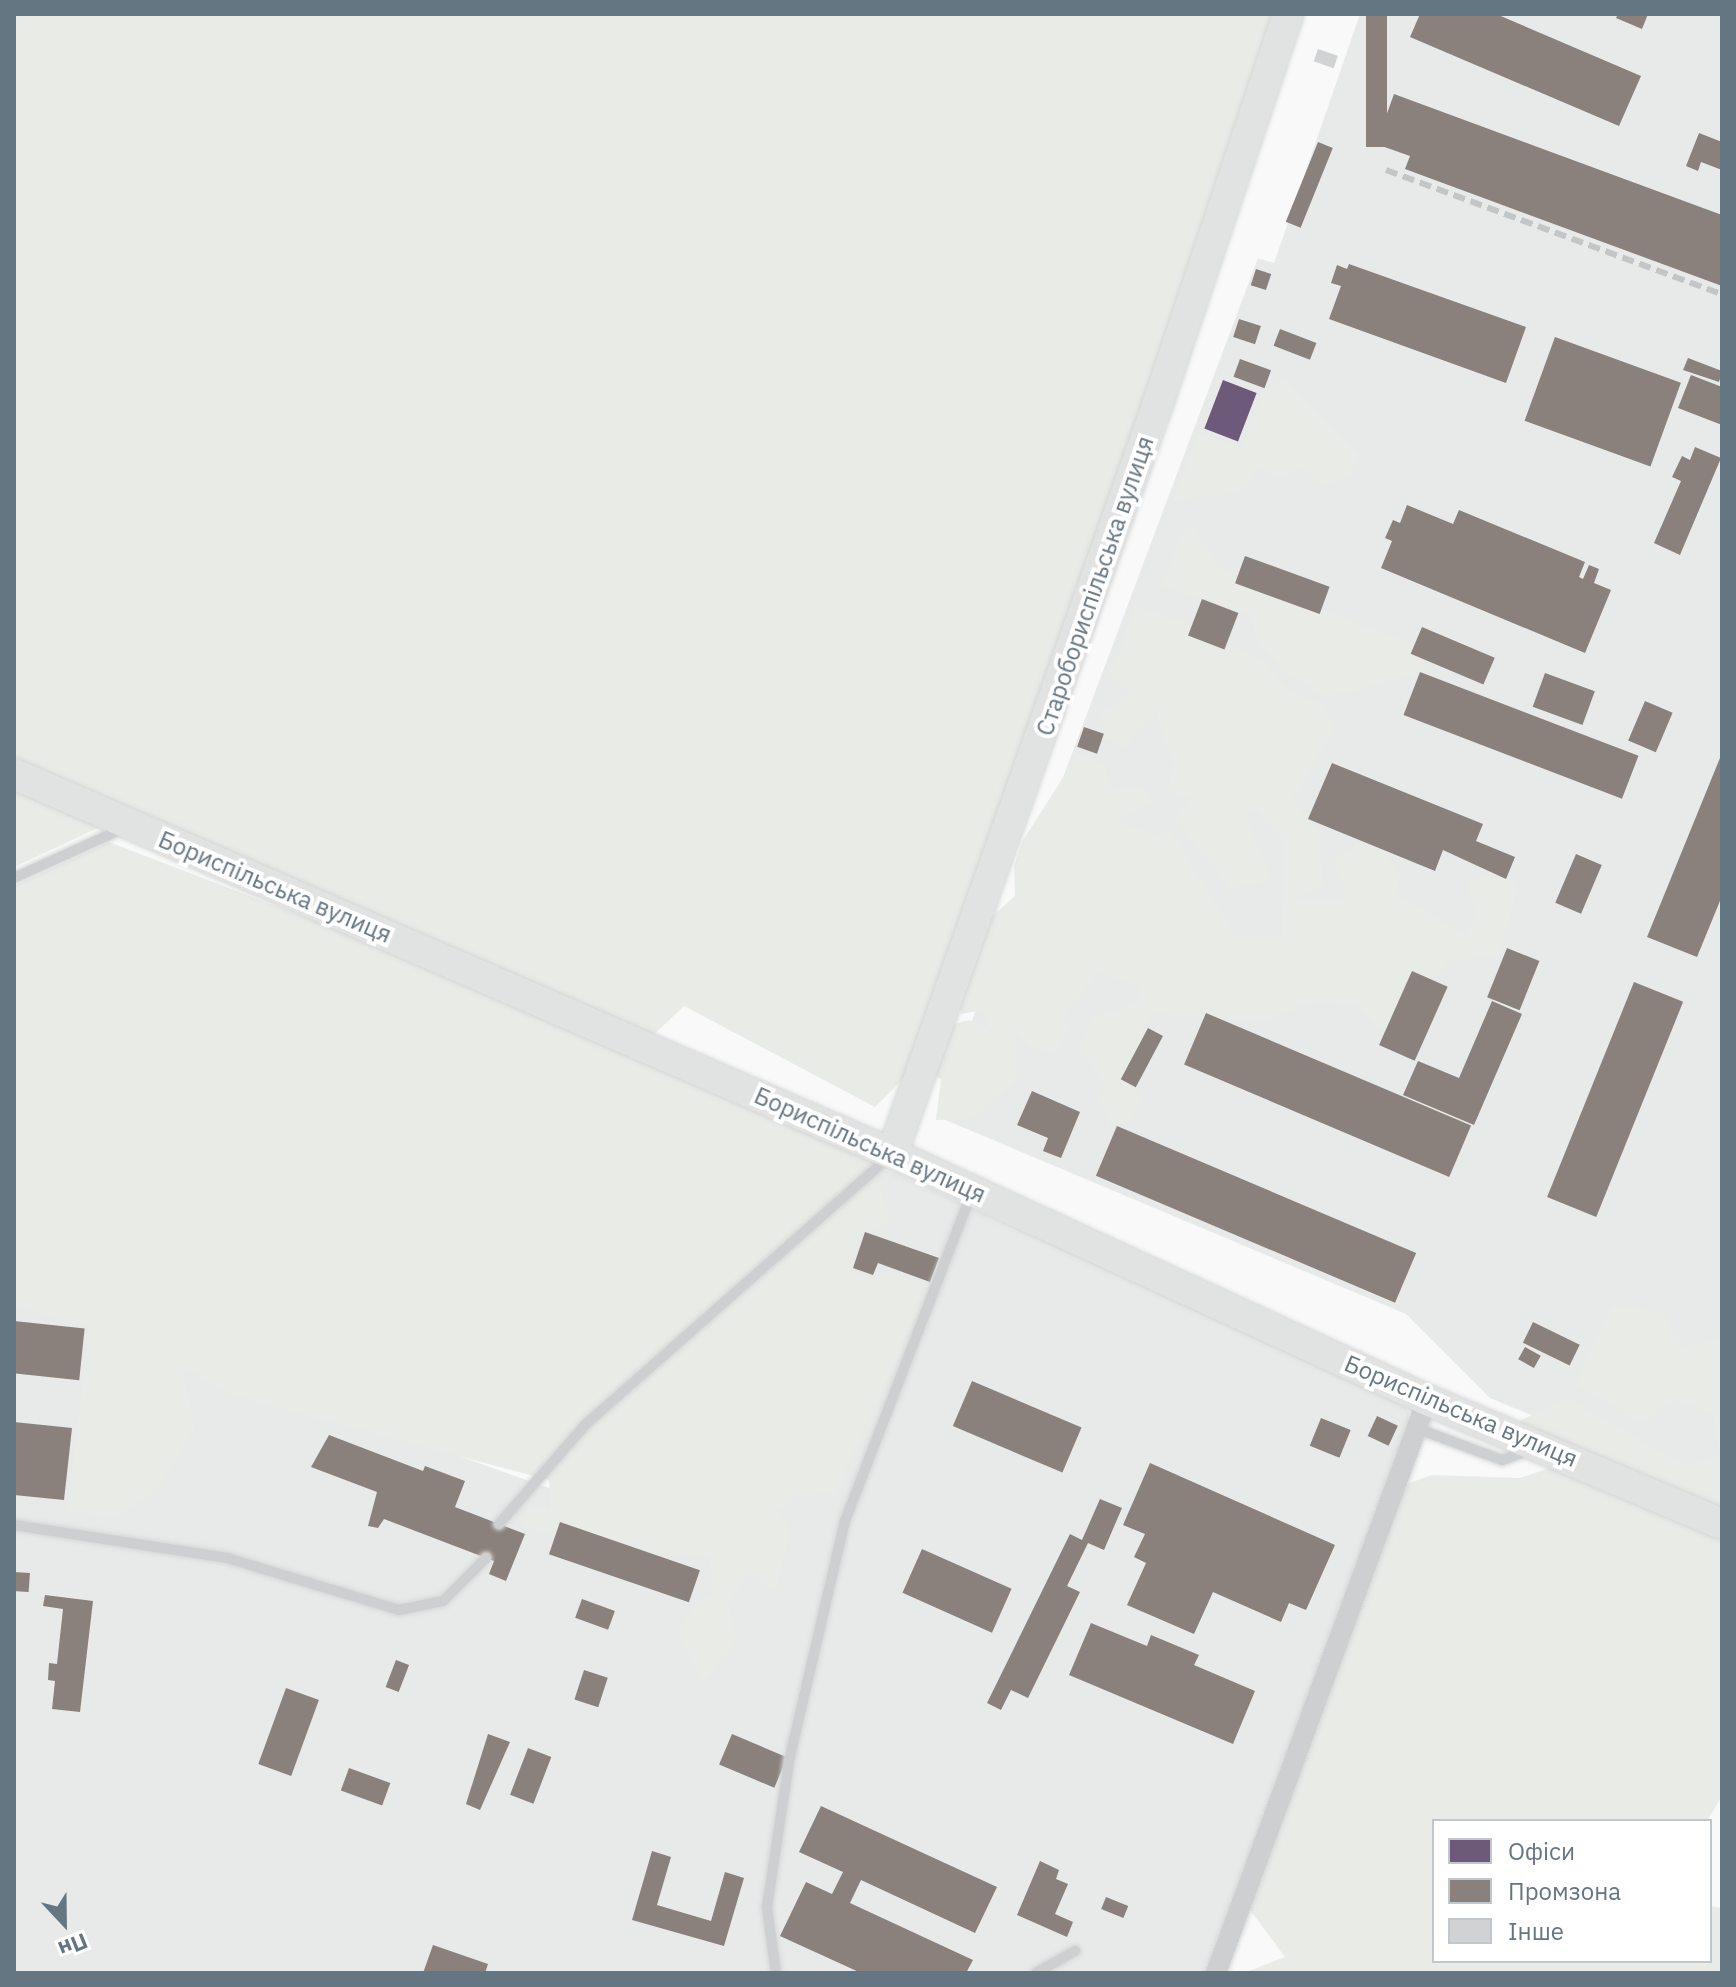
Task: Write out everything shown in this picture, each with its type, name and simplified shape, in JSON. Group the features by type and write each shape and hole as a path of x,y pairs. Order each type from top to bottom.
{"main road":[{"name":"Старобориспільська вулиця","path":"892,1154 1130,484 1288,14"},
{"name":"Бориспільська вулиця","path":"14,774 892,1154 1427,1400 1542,1445 1722,1524"}],"street":[{"path":"1216,1973 1427,1400"}],"lane":[{"path":"14,878 131,825"},
{"path":"499,1524 585,1425 892,1154"},
{"path":"776,1973 767,1907 789,1761 845,1521 972,1190"},
{"path":"1416,1428 1502,1460 1542,1445"},
{"path":"14,1525 227,1558 399,1610 443,1601 486,1558"},
{"path":"1036,1973 1075,1951"}],"shaded area":[{"path":"14,14 1287,14 905,1077 875,1107 684,1006 647,1041 102,826 14,867"},
{"path":"1360,14 1722,14 1722,1494 1490,1398 1406,1314 936,1116 1258,258 1274,263"},
{"path":"1282,378 1360,456 1348,476 1322,486 1303,468 1282,479 1259,466 1241,493 1174,500 1198,434 1242,445 1263,393"},
{"path":"1189,521 1223,571 1412,644 1427,671 1328,698 1285,673 1256,639 1252,615 1160,585"},
{"path":"1136,606 1183,621 1263,660 1287,689 1325,705 1333,731 1292,800 1320,832 1323,885 1296,899 1343,900 1345,883 1333,862 1357,844 1385,852 1400,876 1397,895 1466,935 1476,913 1467,885 1495,866 1518,887 1499,956 1448,962 1402,1019 1382,1030 1356,1004 1311,1002 1266,1021 1152,1014 1128,1085 1142,1100 1130,1125 1110,1125 1099,1100 1106,1084 1079,1049 1095,1016 1139,1002 1139,988 1099,971 1063,1017 1068,1030 1054,1052 1035,1050 1016,1031 1017,1079 972,1119 936,1120 941,1079 926,1073 946,1026 969,1020 993,1032 983,1010 961,1014 958,994 986,922 1015,896 1014,866 1022,842 1078,754 1105,765 1112,791 1141,784 1152,803 1114,821 1152,834 1171,831 1235,936 1281,937 1284,841 1255,808 1245,815 1271,879 1231,890 1176,820 1190,799 1166,791 1174,765 1155,712 1123,748 1106,738 1100,716 1129,691 1110,676"},
{"path":"109,842 522,1001 872,1153 890,1223 858,1236 853,1272 873,1279 885,1271 930,1284 835,1494 797,1496 778,1512 790,1530 776,1592 750,1573 728,1603 738,1639 702,1683 679,1632 695,1604 713,1595 709,1555 653,1553 637,1543 598,1548 521,1526 529,1504 550,1509 549,1480 233,1396 183,1367 195,1429 159,1487 118,1517 67,1511 89,1328 14,1305 14,886"},
{"path":"880,1168 1397,1397 1409,1412 1408,1428 1206,1973 14,1973 14,1297 546,1487 737,1537"},
{"path":"1612,1305 1661,1312 1683,1346 1722,1340 1722,1796 1708,1819 1432,1819 1432,1963 1712,1963 1712,1906 1722,1908 1722,1973 1244,1973 1285,1957 1247,1906 1401,1486 1432,1475 1520,1478 1568,1462 1519,1421 1568,1399 1686,1466 1720,1455 1713,1415 1673,1399 1642,1423 1576,1384"}],"building: Офіси":[{"path":"1223,380 1257,393 1238,441 1204,429"}],"building: Промзона":[{"path":"1366,14 1387,14 1387,147 1366,147"},
{"path":"1420,14 1496,14 1641,76 1619,126 1410,37"},
{"path":"1618,14 1648,14 1642,29 1616,18"},
{"path":"1394,94 1722,215 1722,286 1405,169 1410,156 1376,144"},
{"path":"1699,133 1722,142 1722,170 1701,162 1698,171 1686,166"},
{"path":"1318,142 1333,148 1301,228 1286,222"},
{"path":"1349,264 1526,327 1506,383 1329,319 1341,286 1331,283 1337,265 1347,269"},
{"path":"1256,269 1271,274 1266,290 1251,285"},
{"path":"1239,319 1261,326 1255,344 1233,337"},
{"path":"1280,329 1316,343 1310,360 1274,346"},
{"path":"1555,337 1681,383 1650,466 1525,421"},
{"path":"1688,358 1722,371 1719,382 1683,370"},
{"path":"1240,359 1271,370 1265,388 1234,377"},
{"path":"1691,375 1722,387 1722,425 1678,408"},
{"path":"1695,447 1721,458 1680,555 1654,543 1681,481 1672,477 1682,456 1690,460"},
{"path":"1407,505 1453,524 1459,510 1585,562 1579,577 1583,579 1589,565 1599,569 1594,583 1611,590 1585,653 1381,568 1392,541 1385,538 1393,520 1400,523"},
{"path":"1245,556 1330,587 1320,614 1235,583"},
{"path":"1202,599 1238,613 1224,649 1188,635"},
{"path":"1422,627 1495,658 1483,685 1411,654"},
{"path":"1420,672 1638,756 1622,799 1404,715"},
{"path":"1545,673 1595,691 1582,725 1533,707"},
{"path":"1645,701 1673,713 1656,752 1628,741"},
{"path":"1084,727 1104,734 1097,754 1077,747"},
{"path":"1722,753 1722,896 1697,957 1647,937"},
{"path":"1332,763 1483,824 1476,841 1515,857 1506,879 1443,850 1435,871 1308,819"},
{"path":"1576,854 1602,865 1581,914 1555,903"},
{"path":"1507,948 1539,961 1520,1010 1487,997"},
{"path":"1412,971 1448,987 1415,1061 1379,1045"},
{"path":"1634,982 1683,1002 1596,1217 1547,1197"},
{"path":"1492,1001 1522,1014 1474,1125 1403,1095 1418,1061 1459,1078"},
{"path":"1206,1013 1471,1126 1449,1177 1184,1065"},
{"path":"1148,1028 1163,1036 1136,1087 1121,1079"},
{"path":"1032,1091 1080,1112 1061,1158 1043,1151 1048,1138 1017,1125"},
{"path":"1117,1126 1416,1253 1395,1303 1096,1176"},
{"path":"865,1232 939,1258 930,1282 878,1263 873,1275 853,1268"},
{"path":"14,1321 85,1328 79,1380 14,1373"},
{"path":"1533,1322 1580,1345 1570,1365 1523,1343"},
{"path":"1525,1347 1541,1356 1534,1368 1518,1359"},
{"path":"972,1381 1082,1427 1062,1473 953,1426"},
{"path":"1377,1416 1398,1426 1389,1446 1368,1436"},
{"path":"1321,1418 1351,1430 1339,1458 1310,1446"},
{"path":"14,1422 72,1428 64,1500 14,1495"},
{"path":"329,1435 423,1471 425,1466 465,1481 455,1507 525,1534 506,1581 489,1574 494,1561 384,1519 378,1528 368,1526 377,1492 311,1467"},
{"path":"1150,1463 1335,1545 1306,1610 1289,1603 1281,1622 1213,1592 1194,1634 1127,1605 1146,1563 1134,1557 1145,1534 1123,1525"},
{"path":"1100,1499 1122,1508 1104,1550 1088,1543 1067,1586 1080,1592 1028,1698 1011,1690 1001,1710 987,1703 1070,1534 1082,1540"},
{"path":"560,1522 700,1570 689,1602 549,1554"},
{"path":"922,1549 1012,1589 992,1633 902,1593"},
{"path":"14,1572 30,1573 29,1592 14,1591"},
{"path":"45,1595 93,1601 80,1712 52,1709 55,1681 48,1680 49,1663 57,1664 63,1609 43,1606"},
{"path":"582,1599 615,1611 608,1630 575,1618"},
{"path":"1091,1623 1147,1646 1151,1635 1199,1655 1194,1665 1255,1691 1233,1744 1069,1675"},
{"path":"396,1660 409,1665 399,1692 386,1687"},
{"path":"584,1670 608,1678 598,1707 574,1699"},
{"path":"286,1688 319,1700 291,1776 258,1764"},
{"path":"488,1734 510,1742 480,1810 466,1804"},
{"path":"732,1734 787,1757 774,1788 719,1764"},
{"path":"528,1748 551,1757 533,1804 510,1795"},
{"path":"349,1768 390,1783 382,1806 341,1791"},
{"path":"821,1806 997,1887 975,1933 861,1880 850,1903 973,1960 966,1973 861,1973 780,1936 806,1882 832,1894 843,1872 799,1852"},
{"path":"652,1851 671,1857 657,1905 711,1921 725,1872 744,1878 724,1946 632,1920"},
{"path":"1040,1861 1059,1870 1056,1879 1068,1884 1055,1914 1073,1922 1067,1937 1017,1915"},
{"path":"1106,1897 1128,1906 1123,1918 1101,1909"},
{"path":"433,1945 488,1964 485,1973 423,1973"}],"building: Інше":[{"path":"1318,49 1338,56 1334,68 1314,61"}],"railway":[{"path":"1386,170 1722,294"}]}
